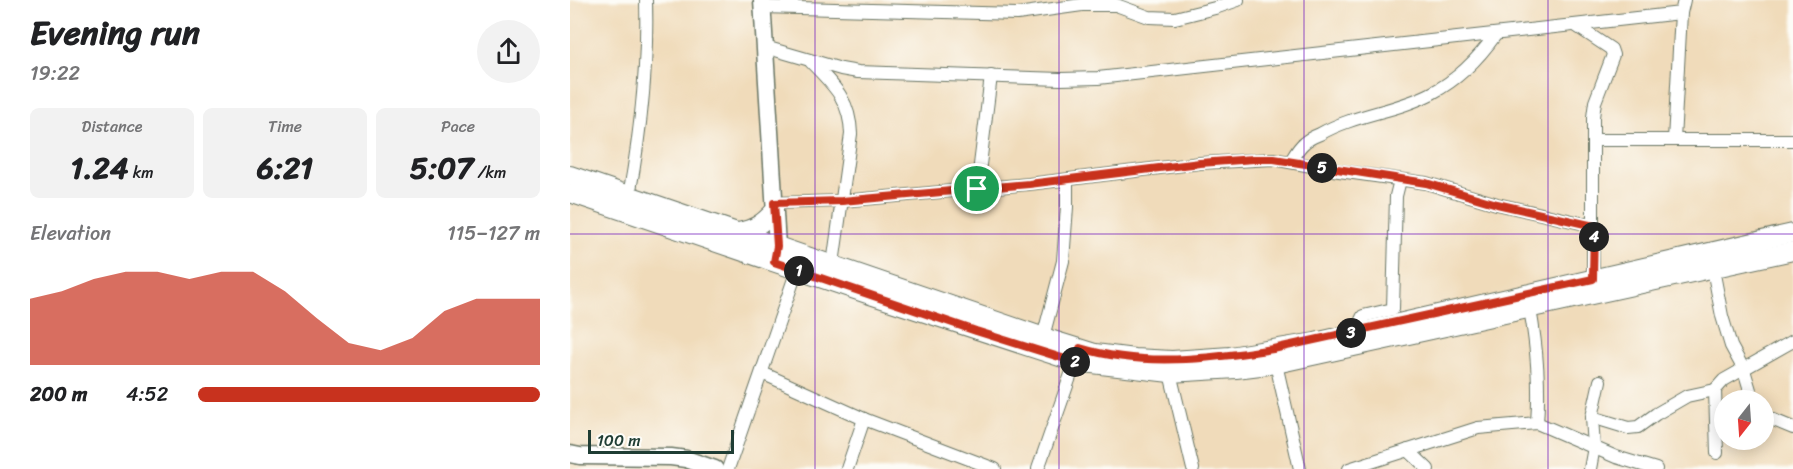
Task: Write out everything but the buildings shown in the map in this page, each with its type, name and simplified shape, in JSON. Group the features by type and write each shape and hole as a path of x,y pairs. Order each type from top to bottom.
{"main road":[{"path":"762,4 775,254"},
{"path":"570,175 738,232 775,254 796,270 1077,355 1170,373 1276,364 1793,250"},
{"path":"570,193 775,254 833,264 1043,337 1077,355 1095,352 1134,358 1172,360 1284,347 1793,233"},
{"path":"738,232 752,230 761,225 774,207"},
{"path":"570,454 715,469"}],"street":[{"path":"629,196 645,92 646,0"},
{"path":"1010,0 1010,14"},
{"path":"762,4 1010,14 1082,5 1116,5 1149,17 1175,18 1238,0"},
{"path":"1674,140 1681,13 1684,0"},
{"path":"765,47 858,72 1061,79 1098,78 1681,13"},
{"path":"1575,25 1611,49 1613,55 1595,102 1593,279"},
{"path":"1290,162 1304,142 1329,129 1356,118 1395,108 1432,93 1460,74 1482,54 1496,34"},
{"path":"809,60 837,88 851,120 833,264"},
{"path":"977,189 991,76"},
{"path":"1593,140 1793,140"},
{"path":"774,207 1067,180 1200,163 1254,159 1290,162 1426,183 1497,204 1594,226"},
{"path":"1043,337 1063,261 1067,180"},
{"path":"1362,330 1363,316 1393,309 1396,196 1400,180"},
{"path":"1713,269 1722,316 1731,346 1744,370 1750,390"},
{"path":"728,469 796,270"},
{"path":"1530,309 1538,353 1537,423"},
{"path":"1715,390 1724,380 1793,341"},
{"path":"1038,469 1077,355"},
{"path":"1276,364 1300,469"},
{"path":"762,373 864,419 995,469"},
{"path":"1170,373 1193,469"},
{"path":"1590,469 1594,447 1592,417 1600,381"},
{"path":"1592,417 1628,429 1638,427 1687,396 1714,390"},
{"path":"847,469 864,419"},
{"path":"1774,420 1793,428"},
{"path":"1349,469 1478,428 1537,423 1616,457 1656,469"},
{"path":"1408,450 1428,469"}],"route":[{"path":"1274,159 1426,183 1497,204 1594,226 1593,279 1315,342 1230,356 1172,360 1134,358 1080,348 1075,362 774,262 777,246 774,203 842,201 977,189 1200,163 1274,159"}]}
